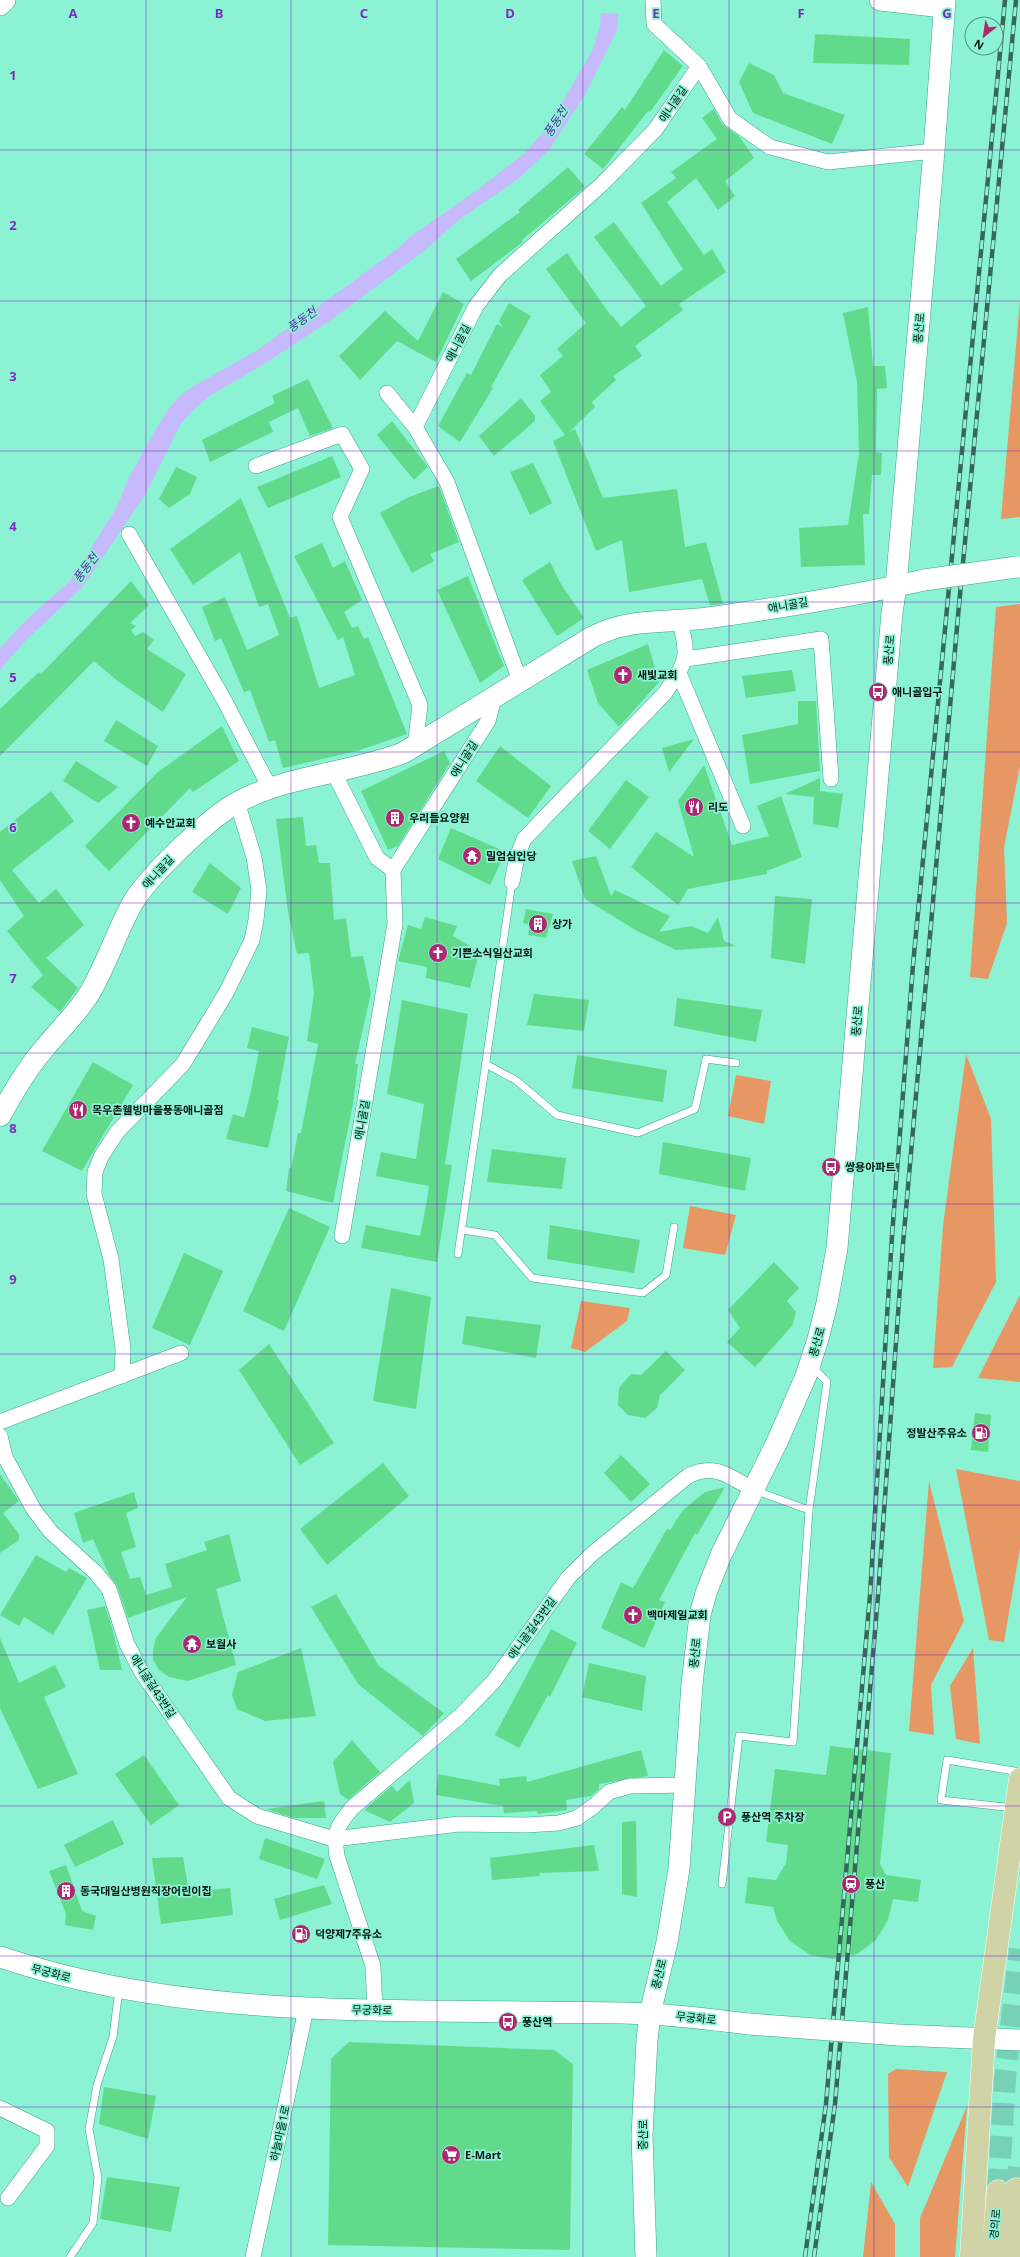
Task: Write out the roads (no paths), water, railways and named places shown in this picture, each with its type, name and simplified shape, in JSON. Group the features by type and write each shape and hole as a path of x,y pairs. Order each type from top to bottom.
{"main road":[{"path":"0,5 4,0"},
{"path":"880,0 944,3"},
{"name":"풍산로","path":"650,2014 667,1942 680,1869 692,1684 700,1615 706,1593 721,1555 793,1408 810,1364 827,1303 837,1248 934,151 944,3"},
{"name":"애니골길","path":"0,1116 30,1066 74,1015 89,994 126,916 139,893 183,846 224,810 237,802 270,788 384,760 415,747 592,636 624,624 714,617 924,580 1019,567"},
{"path":"971,2257 984,2039 1020,1779"},
{"name":"무궁화로","path":"0,1957 39,1970 119,1989 180,1998 306,2009 650,2014 749,2024 898,2035 984,2039"},
{"name":"중산로","path":"646,2257 642,2135 650,2014"},
{"path":"984,2039 1020,2040"},
{"name":"경의로","path":"992,2257 1007,2190 1010,2257"}],"street":[{"path":"653,0 654,24 699,66 730,119 770,147 828,162 934,151"},
{"name":"애니골길","path":"416,427 476,306 500,275 602,184 655,130 699,66"},
{"path":"388,393 416,427 447,482 520,681"},
{"path":"256,466 342,434 362,470 340,517 420,705 415,747"},
{"path":"129,534 223,698 270,788"},
{"path":"512,882 517,857 524,839 665,693 682,666 686,644 679,619"},
{"path":"682,666 821,639 831,779"},
{"path":"682,666 743,826"},
{"name":"애니골길","path":"342,1236 395,924 394,870 488,721 494,698"},
{"path":"334,773 377,858 394,870"},
{"path":"122,1376 123,1348 111,1259 94,1194 95,1172 101,1157 117,1132 183,1064 226,993 252,940 259,890 254,857 237,802"},
{"path":"0,1422 181,1352"},
{"name":"애니골길43번길","path":"0,1436 5,1457 34,1510 51,1532 95,1572 109,1589 127,1644 141,1671 229,1798 257,1816 334,1839 459,1824 559,1823 577,1818 594,1806 609,1792 630,1786 686,1785"},
{"name":"애니골길43번길","path":"334,1839 338,1826 352,1808 460,1716 494,1681 568,1578 592,1554 688,1476 701,1470 715,1470 754,1490"},
{"path":"334,1839 337,1856 373,1966 375,2010"},
{"name":"하늘마을1로","path":"253,2257 306,2009"},
{"path":"0,2108 47,2131 47,2146 8,2198"}],"lane":[{"path":"458,1254 512,882"},
{"path":"486,1064 517,1081 557,1115 638,1133 695,1109 706,1058 736,1063"},
{"path":"462,1230 495,1235 532,1278 643,1294 666,1275 674,1227"},
{"path":"722,1884 739,1736 793,1742 809,1510 827,1382 810,1364"},
{"path":"754,1490 809,1510"},
{"path":"1016,1808 941,1800 947,1760 1020,1772"},
{"path":"70,2257 93,2223 98,2178 89,2129 97,2085 113,2037 119,1989"}],"water":[{"name":"풍동천","path":"602,0 620,0 617,30 585,95 549,150 518,179 460,219 424,251 331,320 264,364 211,395 192,411 180,425 145,495 82,588 26,640 0,670 0,648 25,621 70,581 117,507 129,477 169,408 181,395 192,387 256,351 351,283 398,248 411,236 477,190 525,153 550,124 593,49 600,25"}],"tunnel":[{"path":"998,2191 1005,2079 1020,1949"},
{"path":"1016,2189 1020,2160"}],"railway":[{"path":"805,2257 826,2104 870,1595 892,1236 913,965 1005,0"},
{"path":"814,2257 835,2104 878,1596 903,1244 958,616 1016,0"}],"place":[{"name":"새빛교회","path":"623,675"},
{"name":"애니골입구","path":"878,692"},
{"name":"리도","path":"694,807"},
{"name":"우리들요양원","path":"395,818"},
{"name":"예수안교회","path":"131,823"},
{"name":"밀엄심인당","path":"472,856"},
{"name":"상가","path":"538,924"},
{"name":"기쁜소식일산교회","path":"438,953"},
{"name":"목우촌웰빙마을풍동애니골점","path":"78,1110"},
{"name":"쌍용아파트","path":"831,1167"},
{"name":"정발산주유소","path":"981,1433"},
{"name":"백마제일교회","path":"633,1615"},
{"name":"보월사","path":"192,1644"},
{"name":"풍산역 주차장","path":"727,1817"},
{"name":"풍산","path":"851,1884"},
{"name":"동국대일산병원직장어린이집","path":"66,1891"},
{"name":"덕양제7주유소","path":"301,1934"},
{"name":"풍산역","path":"508,2022"},
{"name":"E-Mart","path":"451,2155"}]}
